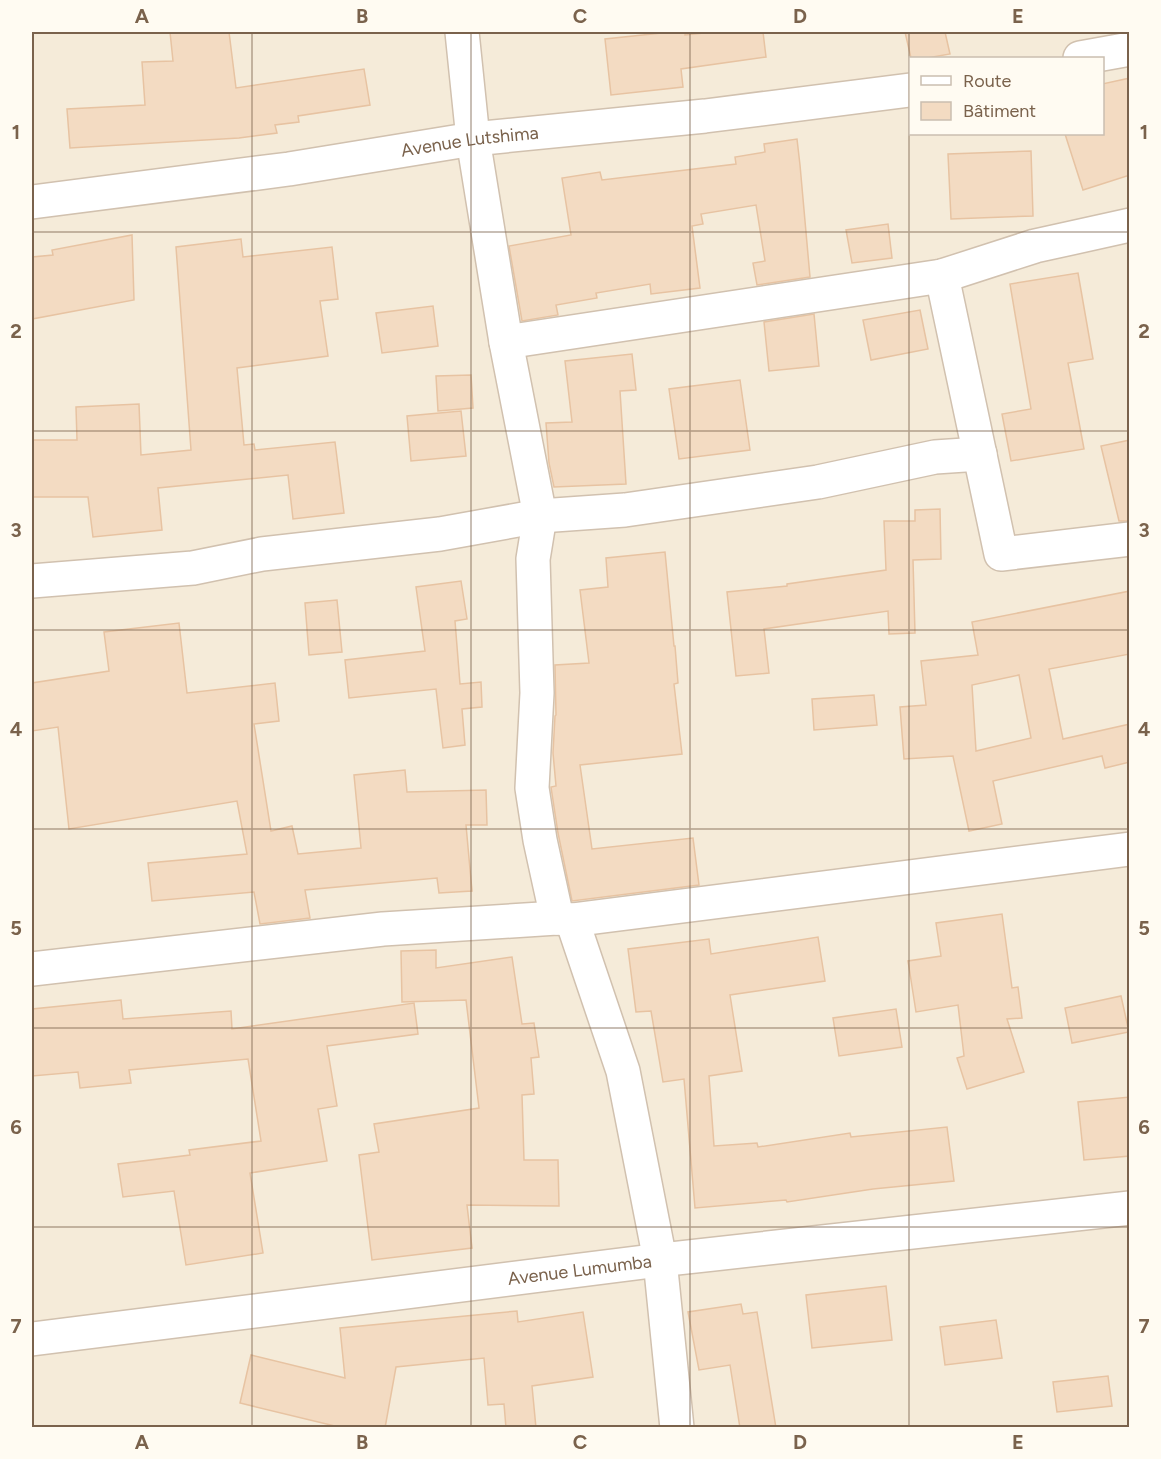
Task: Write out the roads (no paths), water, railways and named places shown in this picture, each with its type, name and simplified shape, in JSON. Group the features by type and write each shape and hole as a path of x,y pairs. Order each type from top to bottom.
{"street":[{"path":"462,32 473,139 506,342 540,516 533,559 537,693 532,788 540,840 564,919 623,1071 660,1260 677,1428"},
{"path":"1086,57 1130,49"},
{"name":"Avenue Lutshima","path":"32,202 289,169 473,139 705,116 909,90"},
{"path":"506,342 942,276 1035,246 1130,225"},
{"path":"942,276 1001,554 1130,539"},
{"path":"32,581 193,568 262,554 440,534 540,516 625,510 818,482 935,457 980,454"},
{"path":"32,969 383,929 564,919 1130,849"},
{"name":"Avenue Lumumba","path":"32,1339 660,1260 1130,1208"}]}
